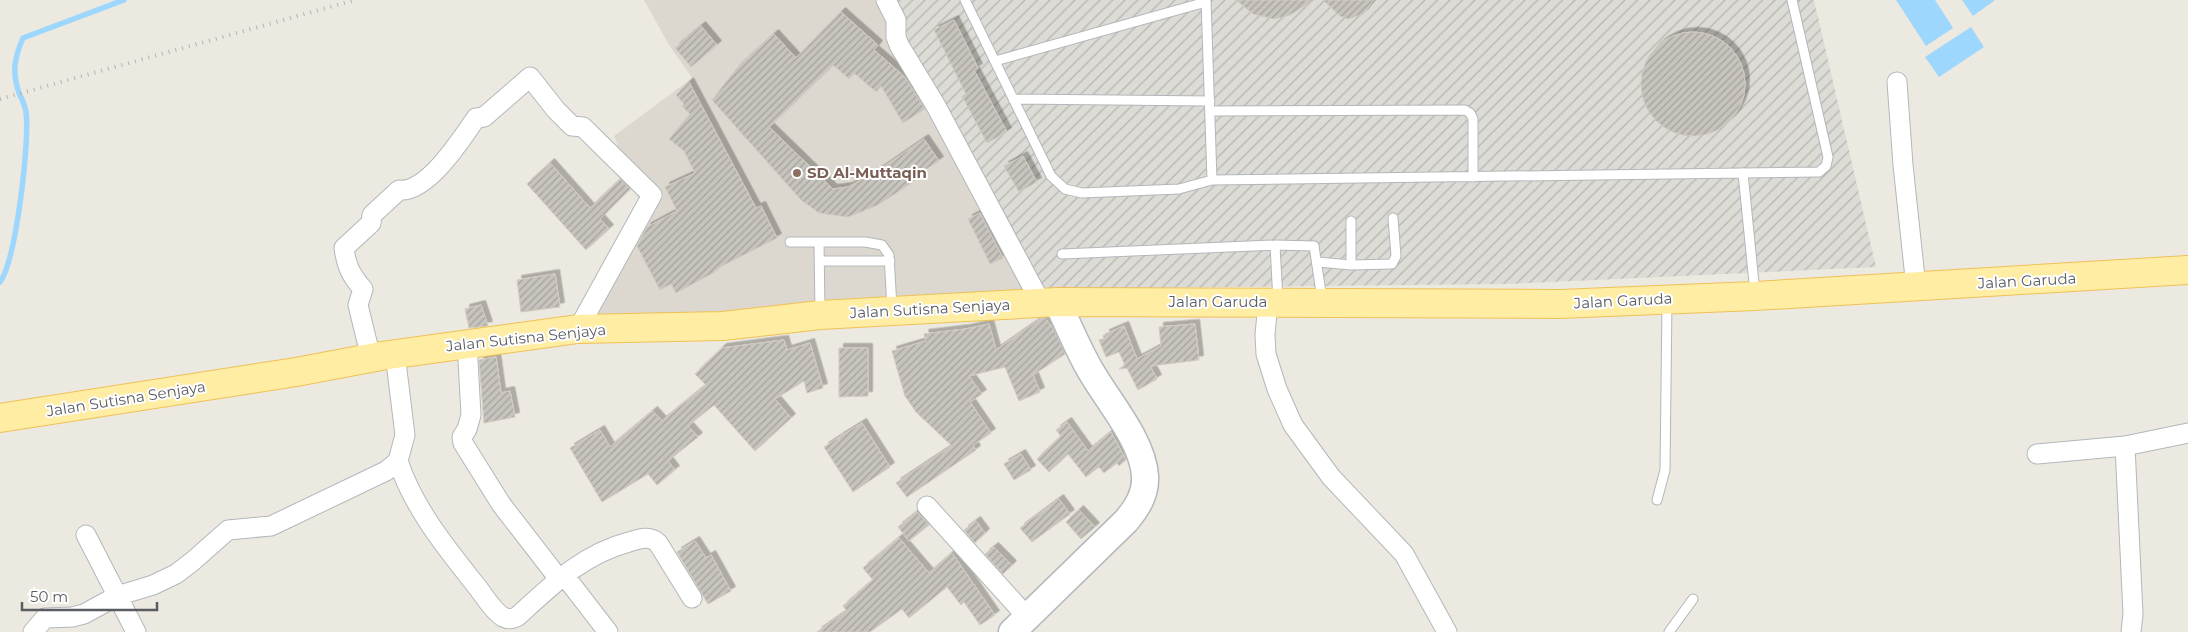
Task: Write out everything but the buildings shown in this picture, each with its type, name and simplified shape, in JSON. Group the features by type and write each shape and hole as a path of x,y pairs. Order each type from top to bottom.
{"main road":[{"name":"Jalan Garuda","path":"1049,302 1560,304 1755,296 2188,270"},
{"name":"Jalan Sutisna Senjaya","path":"0,418 296,372 467,343 578,329 723,326 820,315 1049,302"},
{"path":"1020,625 1132,514 1142,496 1145,481 1144,468 1136,444 1049,302"}],"street":[{"path":"886,0 896,20 896,37 899,45 1049,302"},
{"path":"578,329 652,195 583,127 572,126 556,110 530,77 484,117 476,118 460,142 424,182 408,191 399,190 372,215 371,223 344,248 346,263 354,280 363,289 358,305 383,356 404,420 405,435 398,461 403,477 424,515 500,614 508,619 518,616 562,577 602,550 650,538 660,544 692,598"},
{"path":"1897,82 1903,165 1916,287"},
{"path":"1273,302 1264,335 1266,354 1277,389 1293,425 1331,477 1404,554 1447,632"},
{"path":"467,343 471,415 467,429 462,437 463,443 501,504 608,632"},
{"path":"2037,454 2125,446 2188,433"},
{"path":"2125,446 2133,614 2131,632"},
{"path":"33,632 45,618 77,617 116,596 153,585 176,574 228,530 272,526 326,498 375,478 398,461"},
{"path":"927,506 1020,625"},
{"path":"86,535 136,632"}],"lane":[{"path":"966,0 1051,176 1060,186 1070,191 1082,193 1179,189 1212,180 1815,172 1824,169 1828,162 1792,0"},
{"path":"995,61 1206,1 1212,180"},
{"path":"1013,99 1210,101"},
{"path":"1210,111 1465,110 1470,113 1473,119 1474,177"},
{"path":"1743,173 1755,296"},
{"path":"1318,262 1351,265 1392,264 1395,261 1393,218"},
{"path":"1351,221 1351,265"},
{"path":"790,242 878,243 887,248 890,261 892,311"},
{"path":"819,242 820,315"},
{"path":"1062,254 1275,245 1314,246 1318,262 1322,302"},
{"path":"1273,302 1275,245"},
{"path":"820,261 890,261"},
{"path":"1657,500 1665,470 1667,299"},
{"path":"1669,632 1693,600"}],"shaded area":[{"name":"SD Al-Muttaqin","path":"644,0 875,0 1032,298 589,319 643,210 614,136 692,78 669,45"},
{"path":"890,0 1814,0 1876,267 1509,284 1039,289 900,37"}],"water":[{"path":"1896,0 1935,0 1953,28 1926,46"},
{"path":"1962,0 1995,0 1973,16"},
{"path":"1971,27 1984,47 1939,77 1925,57"}],"waterway":[{"path":"0,282 6,270 11,251 24,173 26,112 19,93 15,72 16,59 23,38 124,0"}],"railway":[{"path":"0,99 355,0"}],"place":[{"name":"SD Al-Muttaqin","path":"797,173"}]}
